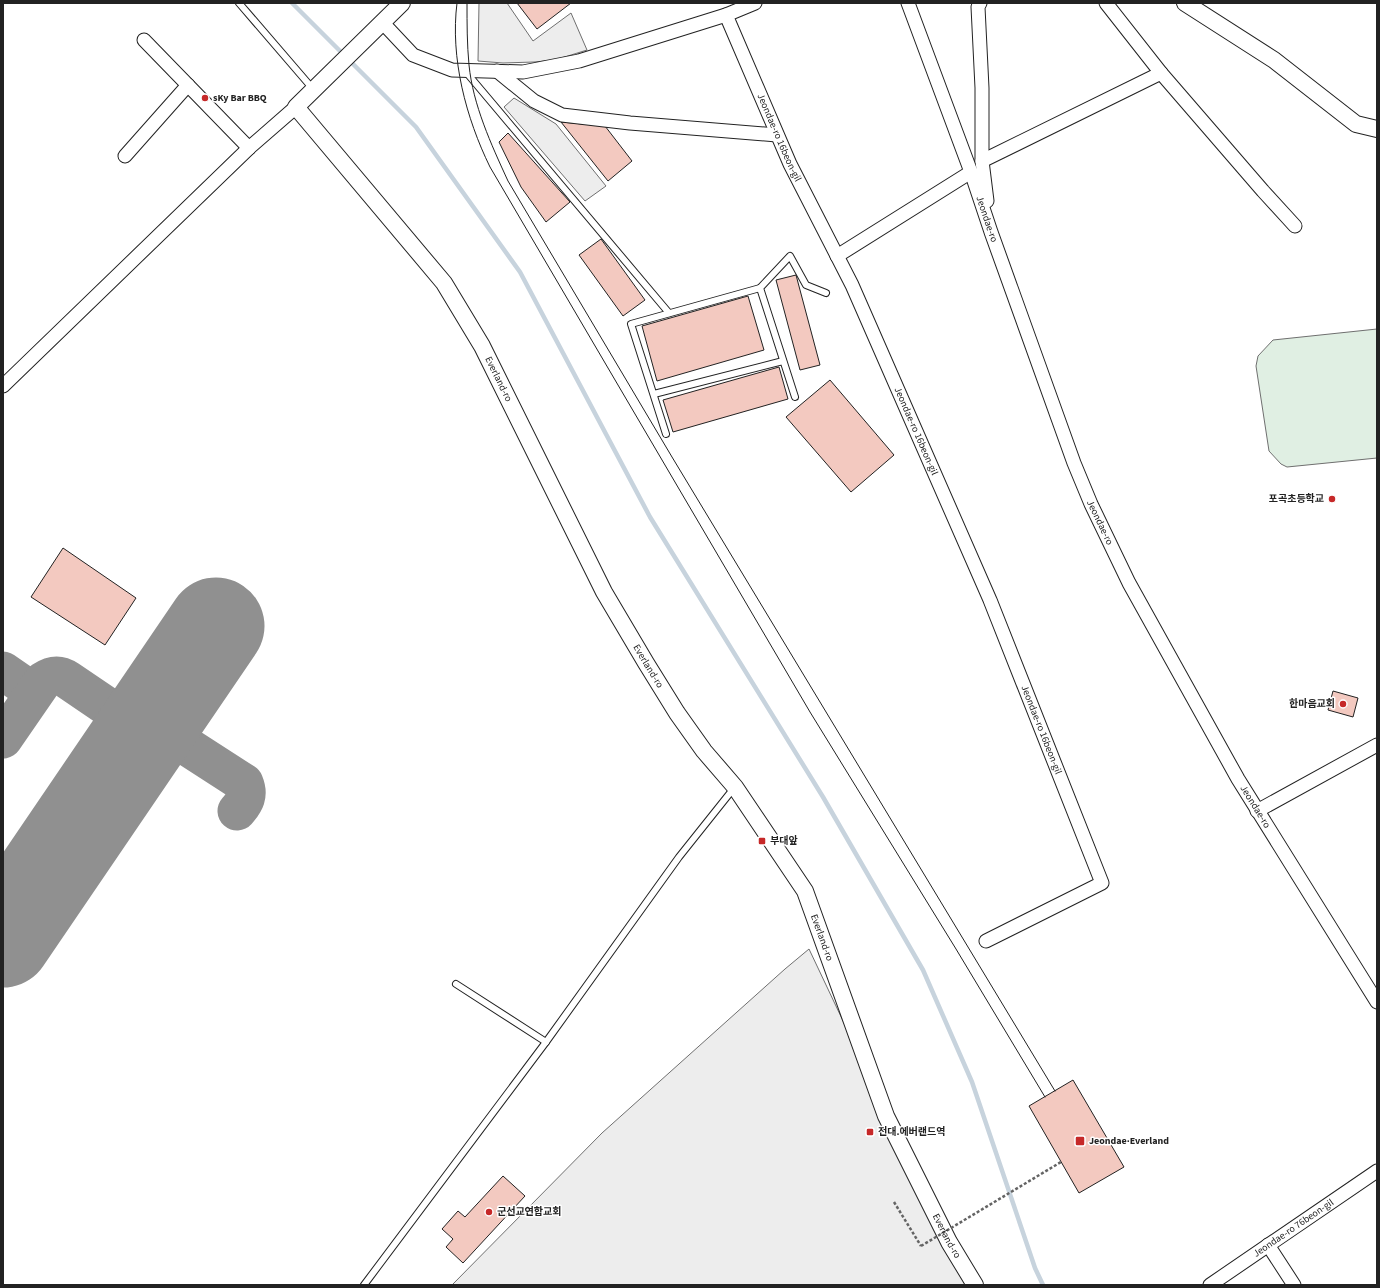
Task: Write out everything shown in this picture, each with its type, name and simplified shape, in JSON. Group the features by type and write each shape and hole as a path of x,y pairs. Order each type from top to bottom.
{"street":[{"path":"3,386 249,148 296,107 402,3"},
{"path":"382,22 412,55 452,70 497,70 523,72 578,61 726,15 755,3"},
{"name":"Jeondae-ro","path":"908,3 972,172 991,232 1090,504 1129,583 1257,811 1377,1002"},
{"path":"980,3 978,7 982,88 982,161 991,232"},
{"path":"1106,3 1161,73 1295,226"},
{"path":"1185,3 1274,60 1356,124 1377,129"},
{"name":"Jeondae-ro 16beon-gil","path":"726,15 790,164 852,285 990,600 1102,883 986,941"},
{"path":"144,40 249,148"},
{"path":"497,70 534,101 562,115 630,123 777,135"},
{"path":"982,161 1161,73"},
{"path":"125,156 188,85"},
{"name":"Everland-ro","path":"296,107 444,283 482,346 608,598 677,713 704,751 735,787 805,891 886,1116 949,1242 975,1285"},
{"path":"837,256 972,172"},
{"path":"1257,811 1377,745"},
{"name":"Jeondae-ro 76beon-gil","path":"1210,1285 1377,1171"},
{"path":"1268,1245 1294,1285"}],"lane":[{"path":"239,3 313,89"},
{"path":"464,70 669,313"},
{"path":"666,434 631,324 760,288 790,256 806,285 826,293"},
{"path":"760,288 795,397"},
{"path":"654,394 783,361"},
{"path":"364,1285 546,1042 679,857 735,787"},
{"path":"456,984 546,1042"}],"path":[{"path":"894,1202 921,1246 1061,1162"}],"green space":[{"path":"1377,329 1377,458 1287,467 1281,464 1269,451 1256,366 1258,356 1273,340"}],"shaded area":[{"path":"479,3 507,3 533,41 571,13 587,50 555,60 503,63 478,61"},
{"path":"514,98 556,124 606,186 585,201 504,107"},
{"path":"809,949 968,1285 452,1285 602,1133"}],"building":[{"path":"517,3 571,3 537,29"},
{"path":"561,122 605,126 632,161 608,181"},
{"path":"508,133 570,202 546,222 521,187 499,142"},
{"path":"601,239 645,300 623,316 579,255"},
{"path":"796,275 820,365 800,370 776,280"},
{"path":"748,296 764,350 657,381 642,326"},
{"path":"779,367 788,399 673,432 663,400"},
{"path":"830,380 894,455 851,492 786,417"},
{"path":"63,548 136,598 105,645 31,597"},
{"path":"1333,691 1358,698 1353,717 1328,710"},
{"path":"1073,1080 1124,1167 1079,1193 1029,1106"},
{"path":"503,1176 525,1196 463,1263 446,1247 453,1239 442,1229 458,1211 465,1217"}],"waterway":[{"path":"292,3 416,127 520,272 650,517 823,797 923,970 972,1082 1035,1268 1043,1285"}],"taxiway":[{"path":"3,671 32,691"},
{"path":"3,739 43,681 52,676 65,678 124,718"},
{"path":"171,736 244,783 246,795 242,805 237,811"}],"runway":[{"path":"3,939 216,626"}],"tram line":[{"path":"457,3 455,24 456,45 462,87 467,108 481,148 490,167 810,712 1045,1097"},
{"path":"467,3 468,57 474,95 489,139 508,181 672,457 1055,1091"}],"place":[{"name":"sKy Bar BBQ","path":"205,98"},
{"name":"포곡초등학교","path":"1332,499"},
{"name":"한마음교회","path":"1343,704"},
{"name":"부대앞","path":"762,841"},
{"name":"전대.에버랜드역","path":"870,1132"},
{"name":"Jeondae·Everland","path":"1080,1141"},
{"name":"군선교연합교회","path":"489,1212"}]}
